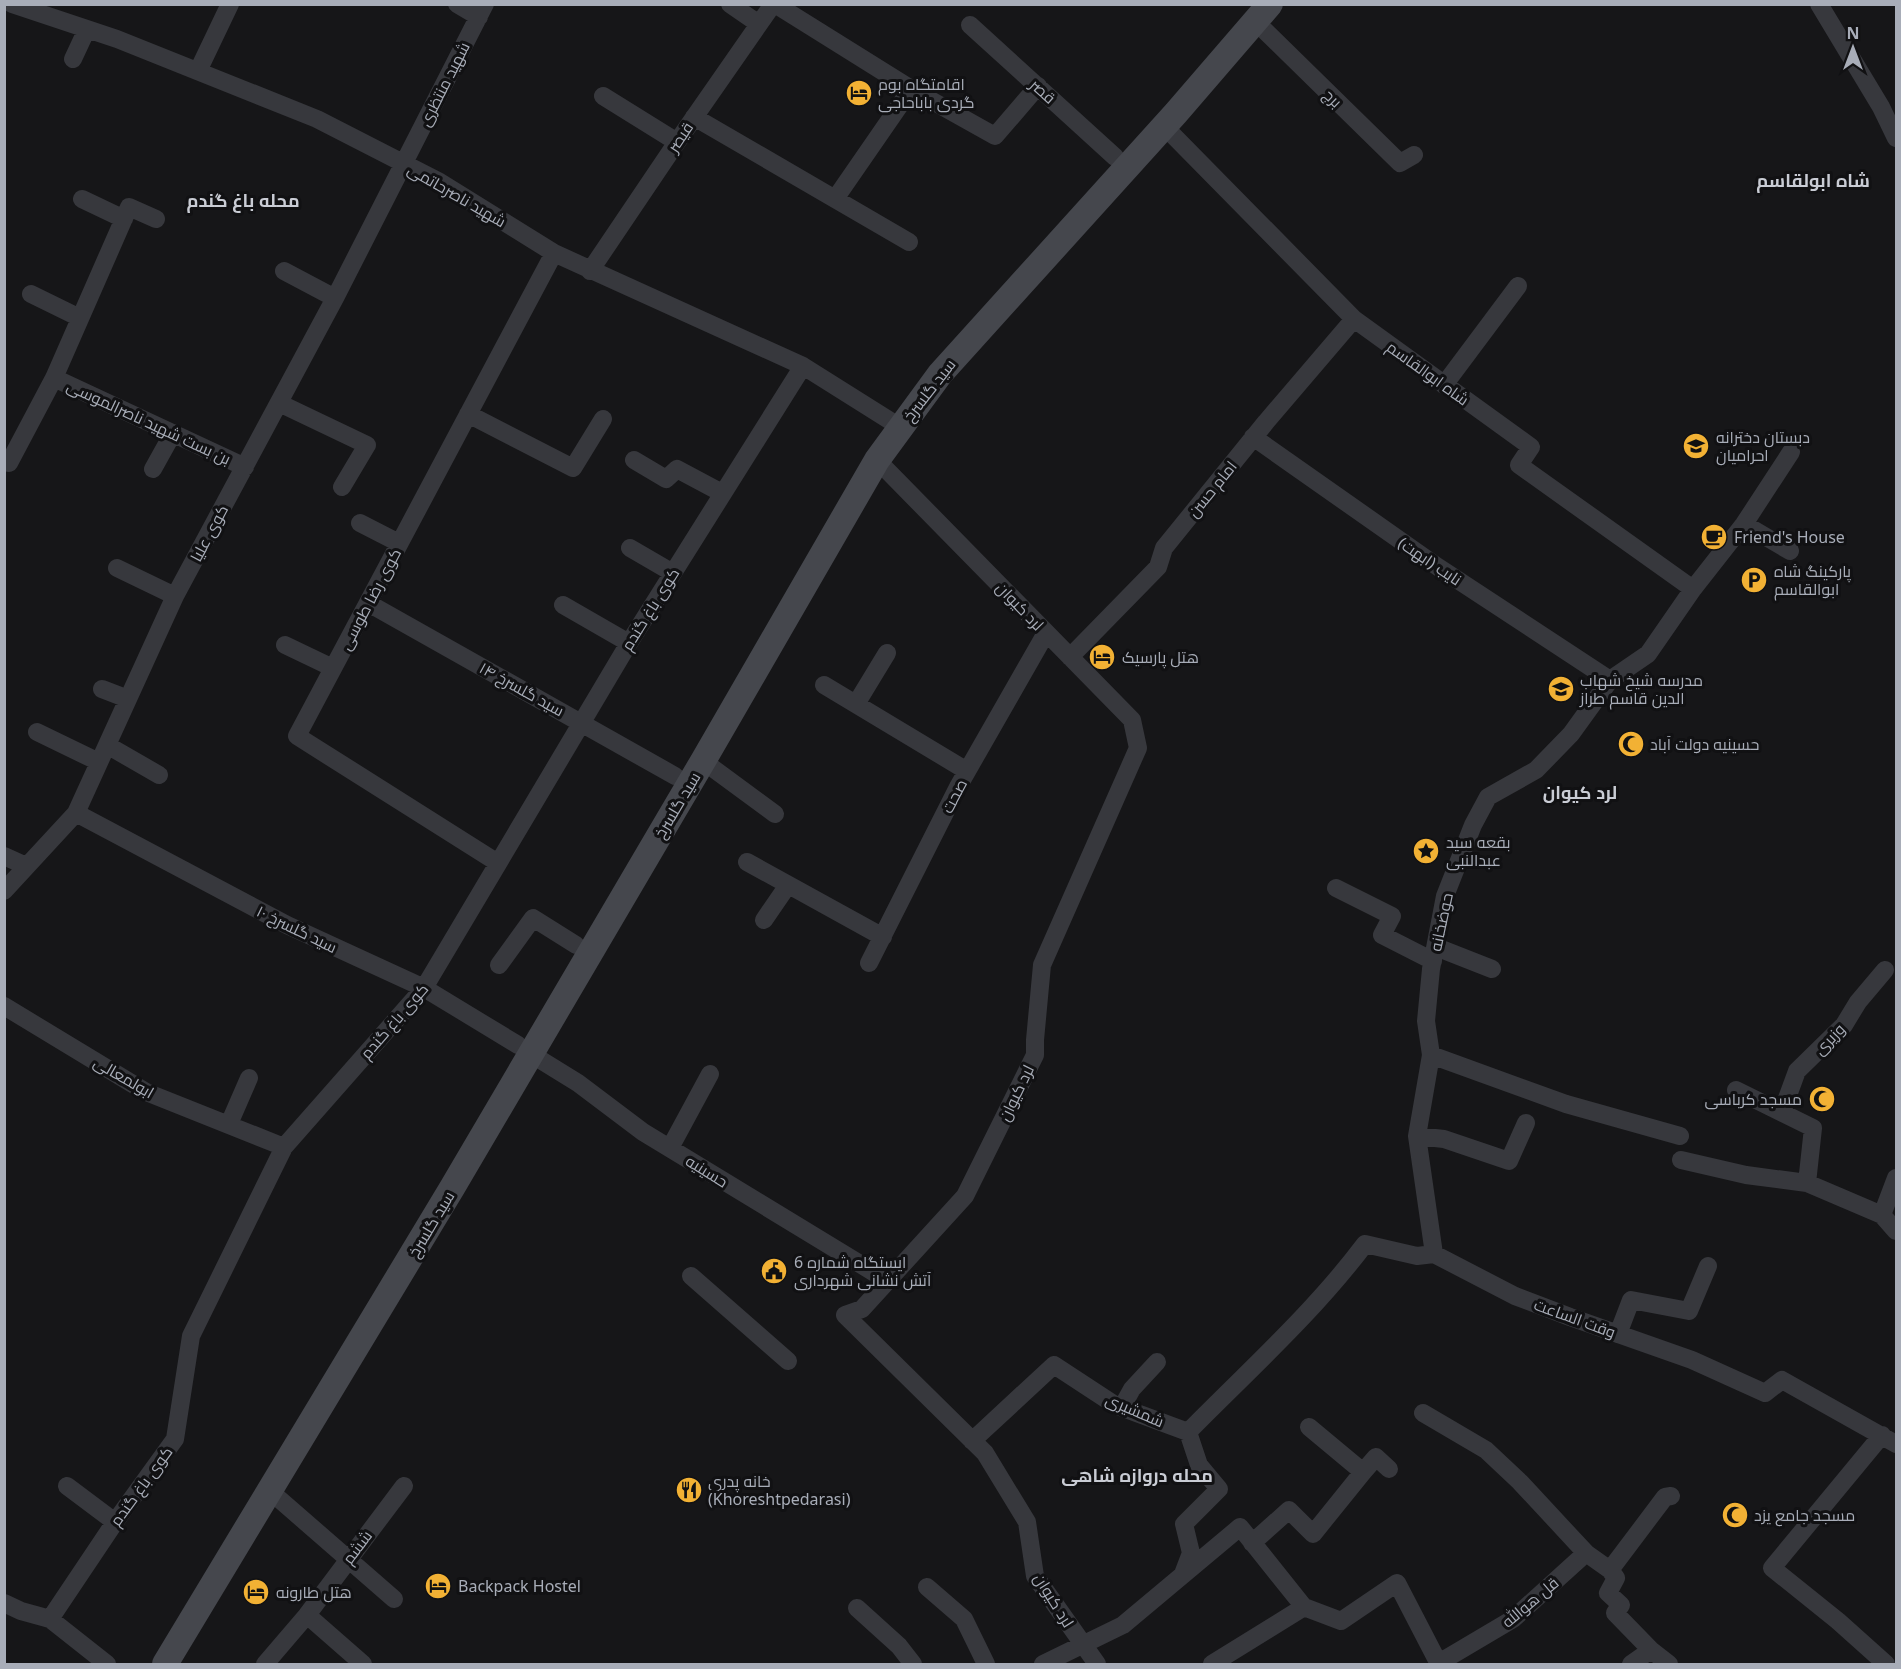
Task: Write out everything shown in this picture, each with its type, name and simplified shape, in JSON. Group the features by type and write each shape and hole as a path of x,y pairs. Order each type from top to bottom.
{"main road":[{"name":"سید گلسرخ","path":"894,422 1164,126 1258,10"},
{"name":"سید گلسرخ","path":"524,1050 576,945 675,776 928,364 1115,157 1258,10"},
{"name":"سید گلسرخ","path":"146,1665 394,1268 524,1050 703,761 872,454"},
{"name":"سید گلسرخ","path":"165,1665 270,1491 394,1268"}],"street":[{"name":"شهید ناصرحاتمی","path":"12,4 87,29 317,119 438,181 554,253 803,366 894,422"},
{"path":"198,71 231,4"},
{"path":"458,4 482,10"},
{"path":"730,4 759,24"},
{"path":"774,4 911,89 995,136 1038,86"},
{"name":"قیصر","path":"591,271 694,117 774,4"},
{"path":"1819,4 1895,128"},
{"name":"شهید منتظری","path":"403,164 482,10"},
{"name":"برج","path":"1258,10 1400,163 1414,154"},
{"name":"قصر","path":"970,25 1115,157"},
{"path":"73,58 87,29"},
{"path":"835,199 911,89"},
{"path":"603,96 677,142"},
{"path":"694,117 909,242"},
{"name":"شاه ابوالقاسم","path":"1164,126 1354,319 1531,447 1519,465 1693,589"},
{"name":"کوی علیا","path":"4,891 76,813 175,596 335,298 403,164"},
{"path":"82,199 124,219"},
{"path":"9,463 54,378 129,207 156,219"},
{"name":"کوی رضا طوسی","path":"498,863 297,736 554,253"},
{"path":"284,271 335,298"},
{"path":"1444,384 1518,286"},
{"path":"31,294 80,318"},
{"name":"امام حسن","path":"1070,657 1158,567 1164,548 1253,437 1354,319"},
{"name":"کوی باغ گندم","path":"50,1619 175,1438 191,1336 284,1147 424,988 629,643 803,366"},
{"name":"بن بست شهید ناصرالموسی","path":"54,378 245,466"},
{"path":"279,403 367,445 342,487"},
{"path":"468,414 573,468 603,419"},
{"path":"153,469 173,434"},
{"name":"نایب (ابهت)","path":"1253,437 1438,567 1610,680"},
{"path":"1693,589 1744,524 1791,452"},
{"name":"لرد کیوان","path":"872,454 1132,720 1138,748 1042,965 1035,1055 965,1196 862,1309 845,1315 985,1453 1028,1522 1035,1576 1097,1665"},
{"path":"634,460 666,479 677,469 722,493"},
{"path":"360,523 399,543"},
{"path":"1744,524 1790,551"},
{"path":"630,548 673,573"},
{"path":"117,568 175,596"},
{"name":"حوضخانه","path":"1431,1055 1426,1021 1434,954 1445,896 1473,825 1488,797 1536,770 1571,734 1610,680 1648,654 1693,589"},
{"name":"سید گلسرخ ۱۴","path":"368,603 675,776"},
{"path":"563,605 629,643"},
{"name":"صحت","path":"869,963 967,771 1046,633"},
{"path":"285,645 333,668"},
{"path":"856,704 887,653"},
{"path":"824,685 967,771"},
{"path":"102,689 128,699"},
{"path":"37,732 99,762"},
{"path":"107,745 159,775"},
{"path":"703,761 775,814"},
{"name":"سید گلسرخ ۱۰","path":"76,813 287,925 424,988 524,1050"},
{"path":"4,856 26,866"},
{"path":"747,862 883,937"},
{"path":"764,920 788,885"},
{"path":"1336,888 1392,916 1382,936 1434,954 1492,969"},
{"path":"499,965 533,918 576,945"},
{"name":"وزیری","path":"1782,1112 1797,1071 1845,1025 1858,1002 1885,970"},
{"name":"ابولمعالی","path":"4,1006 146,1092 284,1147"},
{"name":"حسینیه","path":"524,1050 578,1083 643,1132 888,1281"},
{"path":"1182,1576 1191,1553 1184,1524 1220,1490 1199,1465 1188,1432 1303,1319 1365,1244 1417,1256 1434,1254 1417,1136 1431,1055 1537,1100 1680,1136"},
{"path":"670,1148 710,1074"},
{"path":"229,1124 249,1078"},
{"path":"1736,1090 1813,1128 1807,1183"},
{"path":"1417,1136 1444,1139 1509,1161 1526,1124"},
{"path":"1681,1160 1746,1175 1807,1183 1882,1215 1896,1231"},
{"path":"1882,1215 1896,1178"},
{"name":"وقت الساعت","path":"1434,1254 1515,1296 1692,1360 1765,1393 1782,1380 1889,1439"},
{"path":"1618,1334 1631,1299 1689,1311 1708,1266"},
{"path":"691,1276 788,1361"},
{"path":"1122,1407 1132,1389 1157,1362"},
{"name":"شمشیری","path":"972,1441 1054,1365 1122,1407 1188,1432"},
{"path":"1423,1413 1486,1450 1520,1482 1586,1553 1610,1570 1616,1578 1608,1593 1621,1605 1615,1613 1669,1665"},
{"path":"1309,1427 1363,1472"},
{"path":"1886,1665 1838,1621 1773,1568 1889,1439"},
{"path":"1252,1543 1289,1510 1313,1534 1376,1457 1389,1469"},
{"path":"67,1486 115,1522"},
{"name":"ششم","path":"265,1665 307,1615 404,1486"},
{"path":"270,1491 394,1599"},
{"path":"1610,1570 1665,1497 1671,1496"},
{"path":"1043,1665 1124,1625 1240,1527 1304,1607 1341,1621 1397,1583 1438,1664"},
{"name":"قل هوالله","path":"1438,1664 1513,1619 1586,1553"},
{"path":"927,1587 964,1619 986,1665"},
{"path":"4,1603 21,1611 50,1619 107,1665"},
{"path":"1212,1665 1304,1607"},
{"path":"857,1608 899,1646 914,1665"},
{"path":"307,1615 363,1665"},
{"path":"1630,1665 1651,1650"}],"place":[{"name":"اقامتگاه بوم گردی باباحاجی","path":"859,93"},
{"name":"دبستان دخترانه احرامیان","path":"1696,446"},
{"name":"Friend's House","path":"1714,537"},
{"name":"پارکینگ شاه ابوالقاسم","path":"1754,580"},
{"name":"هتل پارسیک","path":"1102,657"},
{"name":"مدرسه شیخ شهاب الدین قاسم طراز","path":"1561,689"},
{"name":"حسینیه دولت آباد","path":"1631,744"},
{"name":"بقعه سید عبدالنبی","path":"1426,851"},
{"name":"مسجد کرباسی","path":"1822,1099"},
{"name":"ایستگاه شماره 6 آتش نشانی شهرداری","path":"774,1271"},
{"name":"خانه پدری (Khoreshtpedarasi)","path":"689,1490"},
{"name":"مسجد جامع یزد","path":"1735,1515"},
{"name":"Backpack Hostel","path":"438,1586"},
{"name":"هتل طارونه","path":"256,1592"}],"district":[{"name":"شاه ابولقاسم","path":"1813,180"},
{"name":"محله باغ گندم","path":"243,200"},
{"name":"لرد کیوان","path":"1580,792"},
{"name":"محله دروازه شاهی","path":"1137,1475"}]}
